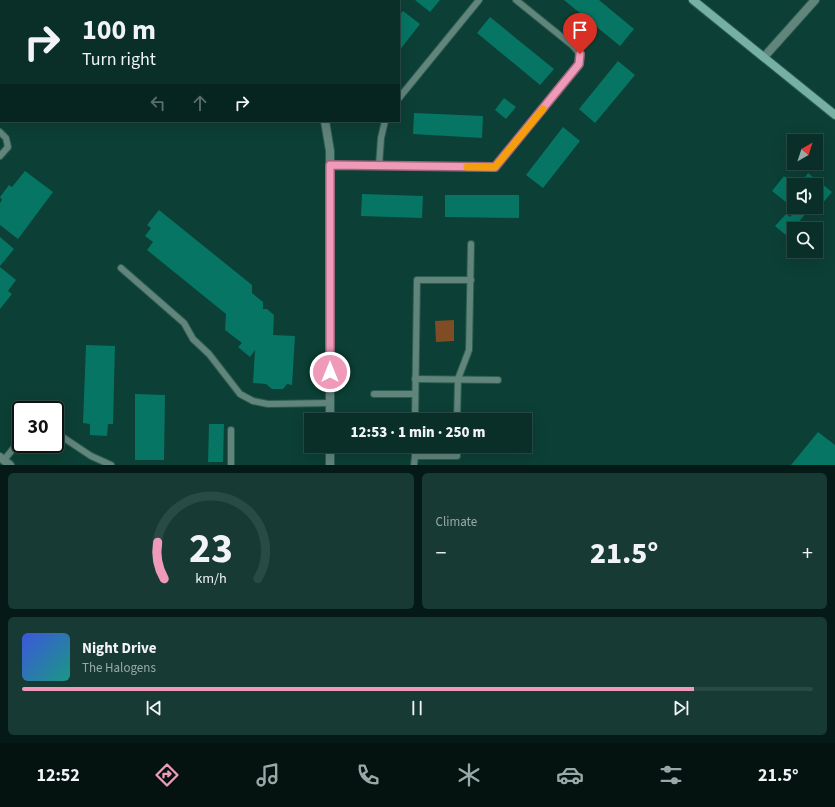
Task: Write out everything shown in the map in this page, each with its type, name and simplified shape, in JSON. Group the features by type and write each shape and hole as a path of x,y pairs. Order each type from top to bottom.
{"main road":[{"path":"693,0 835,115"}],"street":[{"path":"764,57 815,0"},
{"path":"325,122 330,151 330,413"},
{"path":"330,453 330,465"}],"lane":[{"path":"400,97 479,0"},
{"path":"330,165 495,167 579,64 580,54 573,46 516,0"},
{"path":"379,166 381,138 385,122"},
{"path":"0,132 6,138 8,147 0,156"},
{"path":"457,413 458,379 469,350 471,244"},
{"path":"121,268 184,323 193,339 209,354 240,394 253,401 268,404 330,403"},
{"path":"415,413 417,280 471,280"},
{"path":"416,379 498,380"},
{"path":"374,394 415,394"},
{"path":"231,430 231,465"},
{"path":"64,438 91,456 111,465"},
{"path":"5,461 12,451"},
{"path":"414,453 414,465"},
{"path":"414,456 457,456 457,453"}],"shaded area":[{"path":"454,320 454,341 436,342 435,321"}],"building":[{"path":"415,0 440,0 430,12"},
{"path":"564,0 599,0 634,29 620,46"},
{"path":"403,11 420,24 400,50 400,15"},
{"path":"490,17 554,69 540,85 477,33"},
{"path":"618,61 635,75 595,123 579,109"},
{"path":"504,98 516,107 506,119 495,110"},
{"path":"414,113 483,116 482,138 413,134"},
{"path":"563,127 580,141 543,188 526,175"},
{"path":"25,171 53,192 18,239 0,225 0,203 2,200 0,197 9,185 12,187"},
{"path":"808,173 814,178 804,178"},
{"path":"784,176 787,179 787,203 772,191"},
{"path":"823,185 832,192 823,203"},
{"path":"362,194 423,196 422,218 361,216"},
{"path":"445,195 519,195 519,218 445,217"},
{"path":"159,210 252,285 252,293 263,302 263,309 267,309 274,315 273,335 295,336 292,385 287,384 283,389 272,389 266,384 253,383 255,350 250,357 238,347 242,343 225,330 226,314 147,250 153,242 145,236 151,228 147,225"},
{"path":"786,214 790,217 793,214 805,214 799,222 787,222 787,236 775,226"},
{"path":"0,237 14,249 0,266"},
{"path":"0,267 16,280 8,291 12,294 0,309"},
{"path":"86,345 115,346 113,424 108,424 107,436 90,435 90,424 83,423"},
{"path":"135,394 165,395 164,460 135,460"},
{"path":"209,424 224,424 223,462 208,462"},
{"path":"818,432 835,445 835,465 791,465"}],"slow traffic":[{"path":"467,167 495,167 543,109"}],"route":[{"path":"330,372 330,165 495,167 579,64 580,54"}]}
